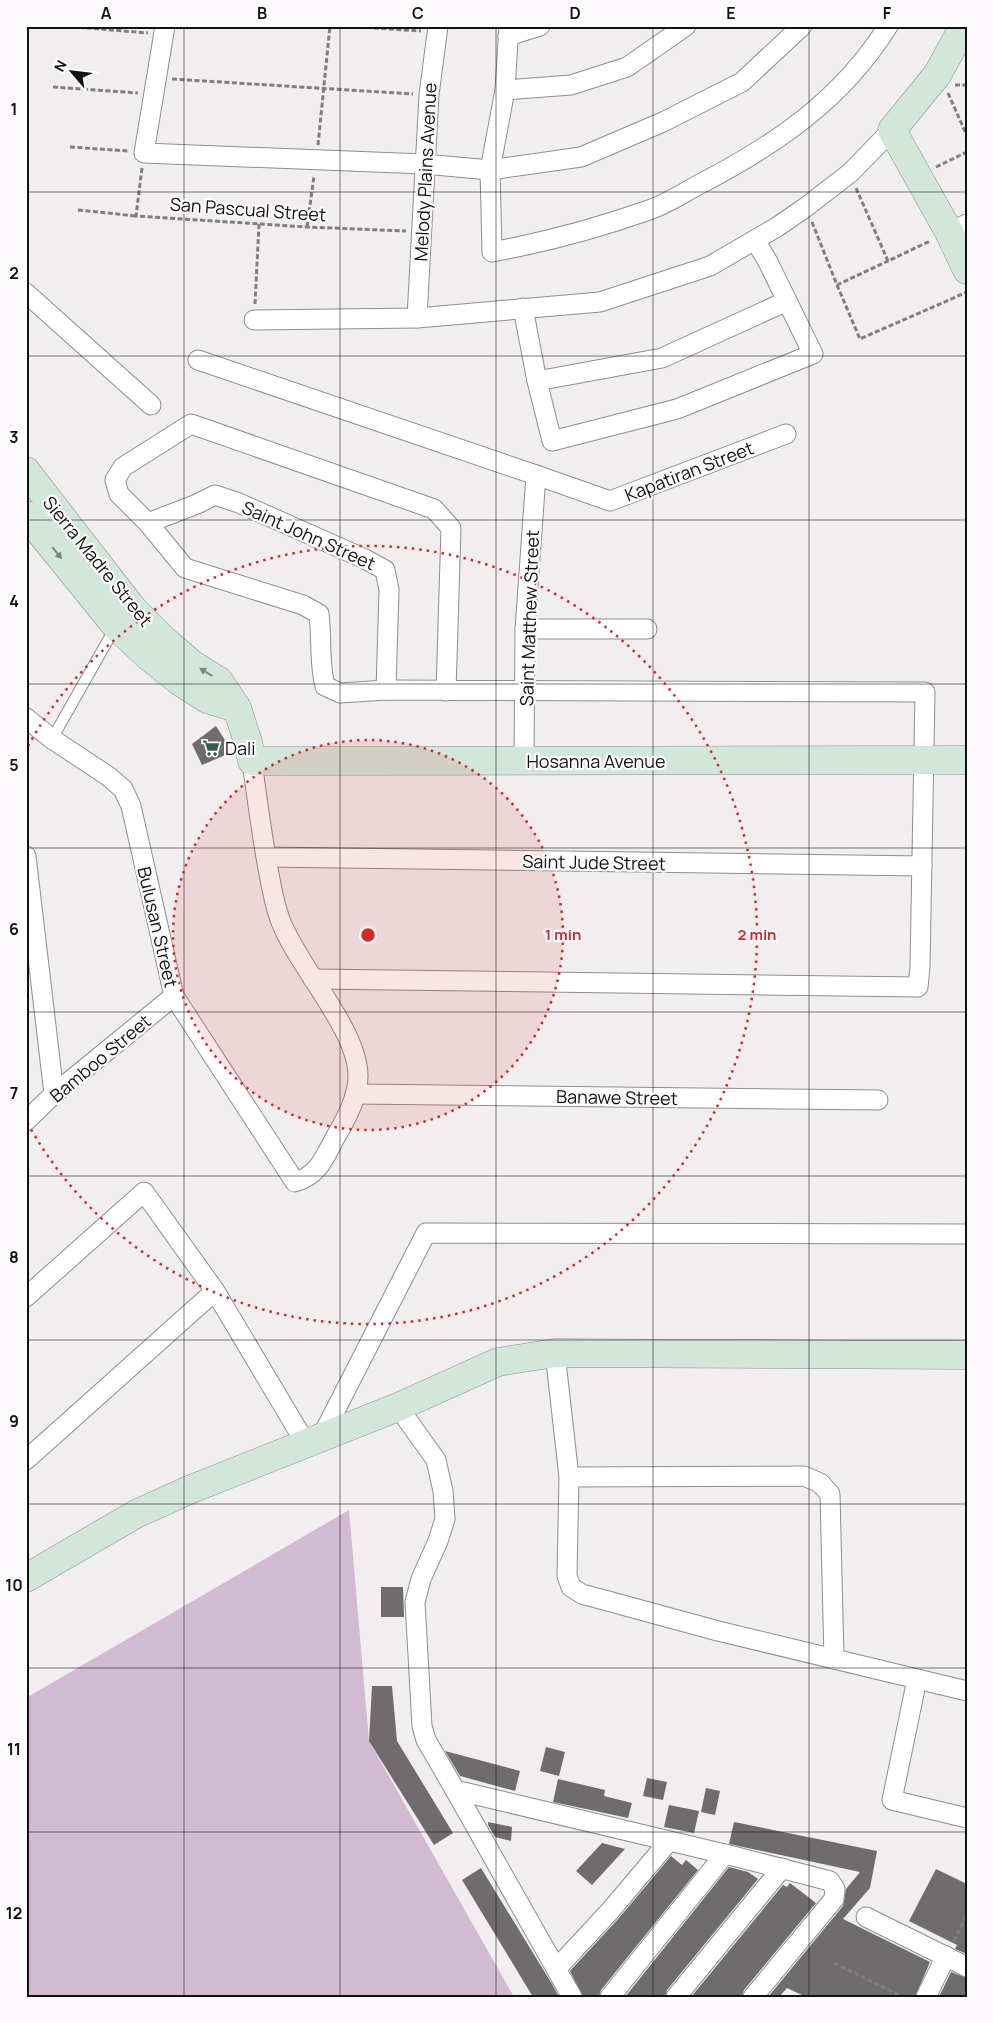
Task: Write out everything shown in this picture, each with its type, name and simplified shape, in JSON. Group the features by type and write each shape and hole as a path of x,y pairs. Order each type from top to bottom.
{"main road":[{"path":"964,26 938,75 892,130 917,176 958,228 967,270"},
{"name":"Sierra Madre Street","path":"26,471 133,609 170,646 192,664 219,681 237,708 252,761"},
{"path":"31,521 58,511"},
{"name":"Sierra Madre Street","path":"31,521 116,626 149,657 178,681 207,699 237,708"},
{"name":"Hosanna Avenue","path":"252,761 967,760"},
{"path":"26,1578 136,1514 189,1490 398,1407 498,1362 555,1353 967,1355"}],"street":[{"path":"540,26 509,31 505,90 490,170 492,252 548,241 651,210 743,162 806,119 848,81 877,45 888,26"},
{"path":"505,90 571,85 627,67 686,26"},
{"path":"164,30 144,152 424,164 490,170 581,157 663,122 742,82 802,26"},
{"name":"Melody Plains Avenue","path":"417,318 429,95 438,29"},
{"path":"254,320 417,318 600,302 710,266 755,240 806,207 850,173 892,130"},
{"path":"523,308 537,381 552,441 677,409 813,354 768,262 755,240"},
{"path":"26,293 151,405"},
{"path":"537,381 662,358 787,301"},
{"name":"Kapatiran Street","path":"198,360 610,501 786,434"},
{"path":"313,979 821,984 918,987 922,866 931,760 925,692 525,692 446,691 386,690 340,693 325,686 321,670 319,614 303,606 185,568 148,523 119,494 115,480 123,467 190,424 434,509 451,528 446,691"},
{"name":"Saint Matthew Street","path":"524,761 526,629 536,475"},
{"name":"Saint John Street","path":"148,523 215,496 248,507 386,570 389,590 386,690"},
{"path":"526,629 647,629"},
{"name":"Bulusan Street","path":"26,718 108,776 123,790 131,806 174,996 294,1182"},
{"name":"Sierra Madre Street","path":"252,761 266,857 280,920 294,952 313,979 348,1038 356,1058 358,1077 355,1094 344,1121 317,1169 308,1178 294,1182"},
{"path":"26,856 54,1094"},
{"name":"Saint Jude Street","path":"266,857 922,866"},
{"name":"Bamboo Street","path":"26,1121 54,1094 174,996"},
{"name":"Banawe Street","path":"355,1094 878,1100"},
{"path":"26,1297 144,1192 215,1291 313,1441 426,1233 967,1234"},
{"path":"26,1460 215,1291"},
{"path":"555,1353 569,1477 567,1576 571,1587 582,1594 967,1691"},
{"path":"398,1407 436,1460 443,1491 445,1519 438,1541 421,1579 415,1602 422,1726 426,1740 572,1997"},
{"path":"569,1477 804,1476 820,1483 830,1494 834,1659"},
{"path":"917,1679 892,1800 967,1818"},
{"path":"455,1790 830,1881 835,1889 834,1899 753,1997"},
{"path":"556,1968 610,1911 669,1841"},
{"path":"610,1997 725,1854"},
{"path":"676,1997 782,1868"},
{"path":"866,1917 967,1967"},
{"path":"926,1997 946,1956"}],"lane":[{"path":"52,738 116,626"}],"path":[{"path":"64,26 164,30"},
{"path":"307,227 317,160 330,26"},
{"path":"344,26 438,29"},
{"path":"53,87 155,86 324,89 429,95"},
{"path":"944,86 967,136"},
{"path":"70,147 144,152 136,216"},
{"path":"917,176 967,152"},
{"path":"850,173 888,261"},
{"path":"806,207 860,339 967,292"},
{"name":"San Pascual Street","path":"78,210 136,216 307,227 422,231"},
{"path":"254,320 259,224"},
{"path":"837,284 958,228"},
{"path":"946,1956 967,1915"},
{"path":"834,1963 903,1997"}],"shaded area":[{"path":"349,1510 369,1741 514,1997 26,1997 26,1698"}],"building":[{"name":"Dali","path":"216,726 228,745 230,753 202,765 192,744"},
{"path":"381,1587 403,1587 404,1617 381,1617"},
{"path":"372,1686 392,1686 397,1741 453,1833 434,1845 369,1741"},
{"path":"546,1747 565,1752 559,1776 540,1771"},
{"path":"445,1751 520,1771 515,1791 460,1776"},
{"path":"647,1778 667,1782 663,1800 643,1796"},
{"path":"558,1779 605,1790 604,1796 632,1803 628,1818 553,1802"},
{"path":"706,1788 720,1791 715,1815 701,1812"},
{"path":"669,1805 699,1811 694,1833 664,1827"},
{"path":"488,1822 512,1827 511,1841 495,1837"},
{"path":"734,1822 877,1851 870,1888 843,1919 930,1962 915,1997 806,1997 787,1988 779,1997 768,1997 843,1906 846,1889 860,1872 729,1844"},
{"path":"602,1843 625,1849 592,1885 576,1871"},
{"path":"671,1856 682,1865 686,1860 698,1870 601,1990 599,1997 583,1997 570,1971 619,1918"},
{"path":"729,1867 748,1872 758,1879 667,1990 665,1997 625,1997"},
{"path":"481,1868 559,1997 533,1997 462,1880"},
{"path":"936,1869 967,1884 967,1954 955,1949 957,1945 909,1921"},
{"path":"790,1883 816,1903 744,1990 742,1997 691,1997 783,1885 787,1887"},
{"path":"951,1972 967,1978 967,1997 939,1997"}],"place":[{"name":"Dali","path":"211,748"}]}
